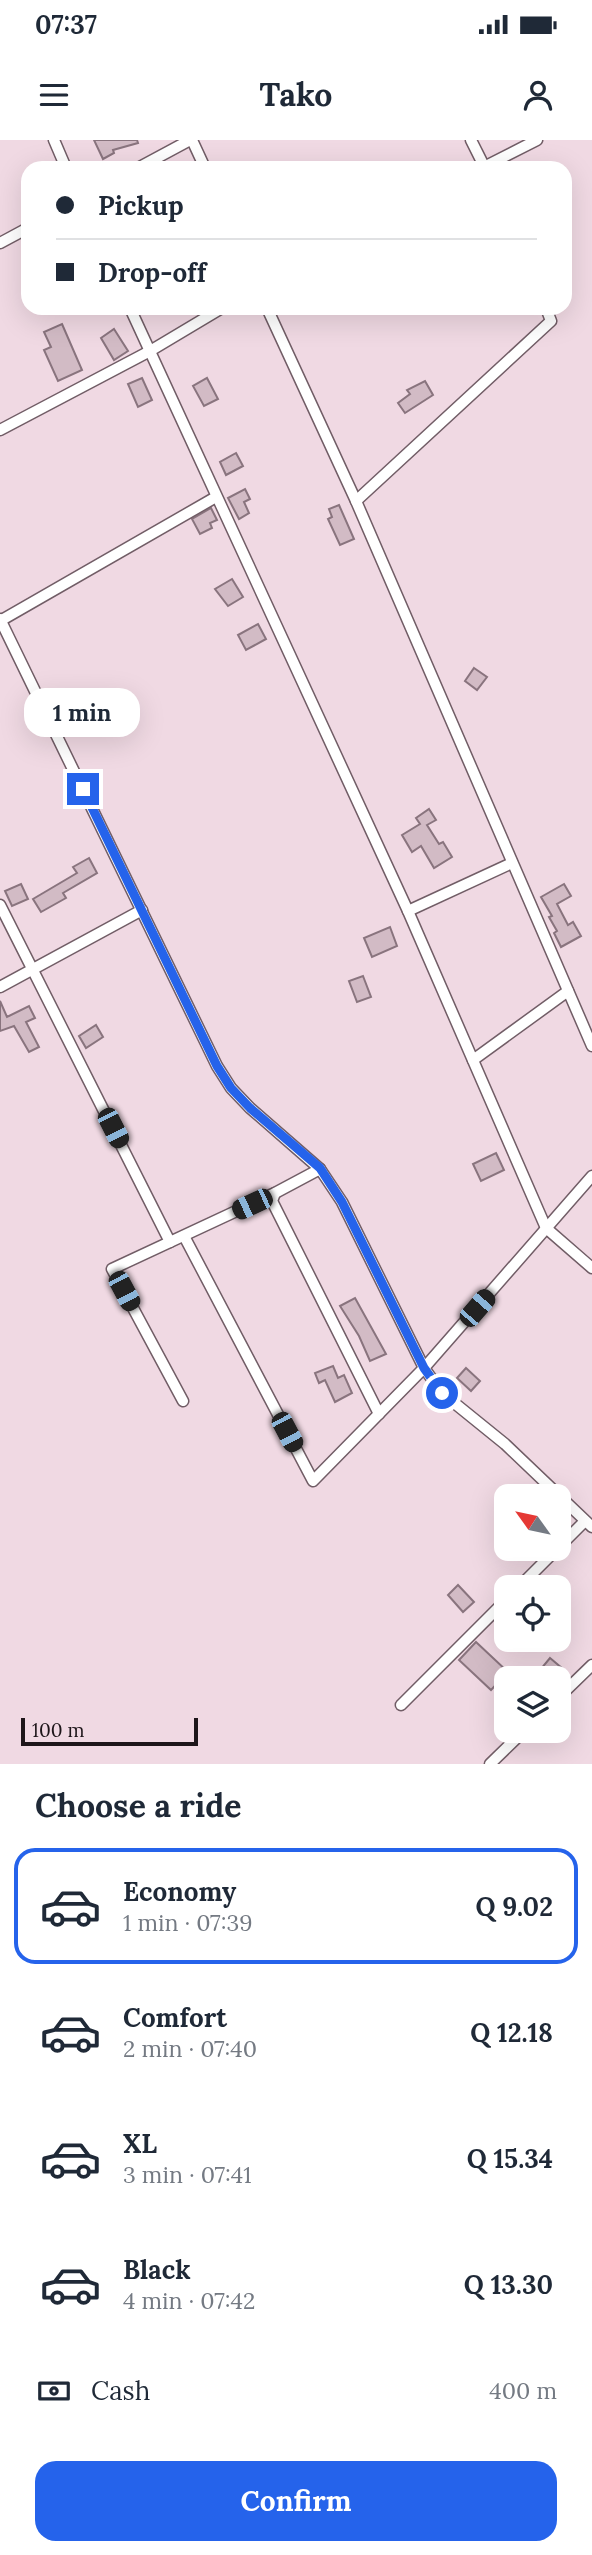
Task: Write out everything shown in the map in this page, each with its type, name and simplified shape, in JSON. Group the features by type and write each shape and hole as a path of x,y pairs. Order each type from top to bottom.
{"street":[{"path":"54,140 63,161"},
{"path":"151,161 191,140 202,161"},
{"path":"471,140 481,161"},
{"path":"498,161 537,141"},
{"path":"0,243 21,232"},
{"path":"133,315 408,911 546,1228 592,1268"},
{"path":"0,430 150,351 210,315"},
{"path":"270,315 356,500 592,1046"},
{"path":"356,500 551,321 549,315"},
{"path":"216,497 0,620 217,1066 231,1088 250,1108 320,1168 342,1202 424,1368 442,1393 505,1444 589,1524 571,1538"},
{"path":"408,911 512,863"},
{"path":"0,905 170,1242"},
{"path":"0,987 142,910"},
{"path":"473,1060 568,991"},
{"path":"183,1401 112,1269 275,1193 320,1168"},
{"path":"184,1236 313,1481 424,1368 592,1176"},
{"path":"275,1193 272,1200 379,1414"},
{"path":"531,1575 545,1561"},
{"path":"401,1705 494,1612"},
{"path":"571,1685 592,1665"},
{"path":"490,1764 512,1743"}],"building":[{"path":"94,140 137,140 138,143 113,150 114,153 103,159"},
{"path":"62,324 82,370 58,381 44,350 51,347 44,332"},
{"path":"114,329 128,351 114,360 101,338"},
{"path":"142,378 152,400 138,407 128,384"},
{"path":"207,378 218,399 204,406 193,386"},
{"path":"425,381 433,395 405,413 398,403 410,394 407,390"},
{"path":"236,453 243,466 226,475 220,462"},
{"path":"245,489 250,499 244,502 249,513 239,519 228,498"},
{"path":"339,505 354,539 340,545 328,519 332,517 329,509"},
{"path":"211,508 217,520 210,523 212,528 200,534 192,519"},
{"path":"232,579 243,597 228,606 215,589"},
{"path":"258,624 266,639 246,650 238,635"},
{"path":"474,668 487,677 477,690 465,681"},
{"path":"429,809 436,820 427,825 439,844 443,842 452,857 434,868 421,846 412,852 402,835 420,824 416,818"},
{"path":"89,858 97,873 63,893 66,898 41,912 33,899 77,873 73,867"},
{"path":"21,884 28,899 12,906 5,891"},
{"path":"564,884 571,896 557,904 568,925 573,922 581,936 561,947 554,933 557,931 549,917 552,916 541,897"},
{"path":"390,927 397,946 372,957 364,938"},
{"path":"363,976 371,997 357,1002 349,981"},
{"path":"0,1001 7,1017 29,1006 35,1018 26,1022 39,1047 29,1052 14,1026 0,1031"},
{"path":"96,1025 103,1037 86,1048 79,1036"},
{"path":"496,1153 504,1170 481,1181 473,1164"},
{"path":"355,1298 386,1354 370,1361 359,1336 340,1306"},
{"path":"333,1366 338,1378 344,1375 352,1393 335,1402 325,1380 319,1383 315,1373"},
{"path":"466,1368 480,1381 471,1391 457,1378"},
{"path":"458,1585 474,1602 463,1612 448,1595"},
{"path":"476,1642 502,1666 494,1666 494,1687 491,1690 459,1660"},
{"path":"550,1658 559,1666 543,1666"}],"route":[{"path":"83,789 217,1066 231,1088 250,1108 320,1168 342,1202 424,1368 442,1393"}]}
